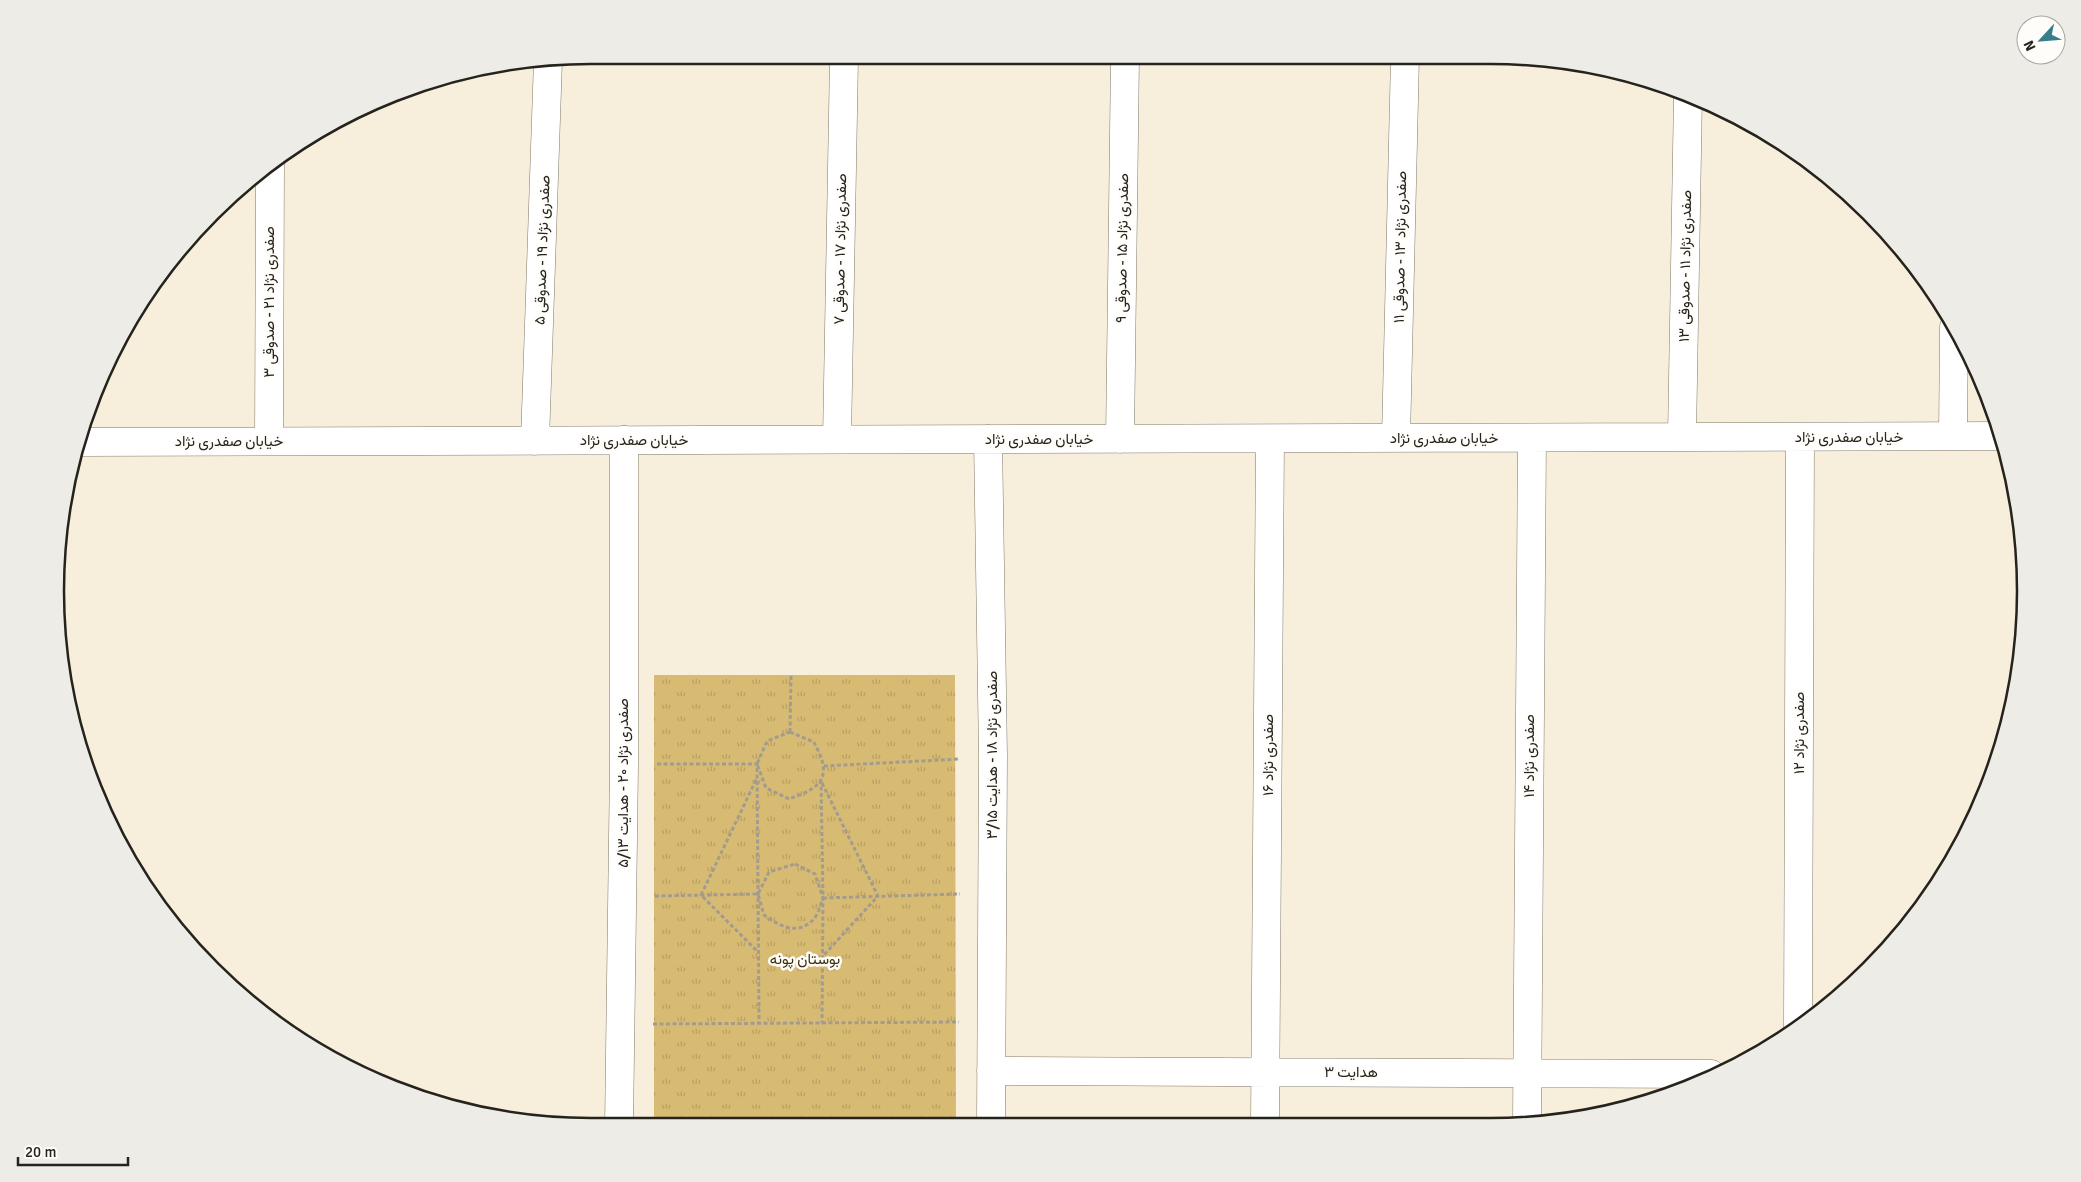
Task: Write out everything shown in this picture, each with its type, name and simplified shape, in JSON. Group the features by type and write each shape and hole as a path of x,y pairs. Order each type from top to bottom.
{"street":[{"name":"صفدری نژاد ۱۷ - صدوقی ۷","path":"837,440 844,64"},
{"name":"صفدری نژاد ۱۵ - صدوقی ۹","path":"1120,438 1125,64"},
{"name":"صفدری نژاد ۱۳ - صدوقی ۱۱","path":"1396,438 1405,64"},
{"name":"صفدری نژاد ۱۹ - صدوقی ۵","path":"535,440 548,66"},
{"name":"صفدری نژاد ۱۱ - صدوقی ۱۳","path":"1682,437 1688,102"},
{"name":"صفدری نژاد ۲۱ - صدوقی ۳","path":"268,441 270,173"},
{"path":"1953,436 1954,340"},
{"name":"خیابان صفدری نژاد","path":"86,442 1993,436"},
{"name":"صفدری نژاد ۱۲","path":"1798,1018 1800,437"},
{"name":"صفدری نژاد ۱۴","path":"1527,1117 1532,438"},
{"name":"صفدری نژاد ۱۶","path":"1266,1118 1270,439"},
{"name":"صفدری نژاد ۲۰ - هدایت ۵/۱۳","path":"618,1118 624,766 624,440"},
{"name":"صفدری نژاد ۱۸ - هدایت ۳/۱۵","path":"988,440 993,756 991,1118"},
{"name":"هدایت ۳","path":"991,1071 1701,1074"}],"path":[{"path":"790,732 791,675"},
{"path":"759,1023 757,764 767,741 790,732 814,742 824,766 820,780 823,898 822,1022"},
{"path":"824,766 993,756"},
{"path":"624,766 757,764"},
{"path":"757,764 766,788 789,798 813,790 820,780"},
{"path":"701,895 757,778"},
{"path":"820,780 878,896"},
{"path":"795,864 815,874 823,898 814,919 798,928 781,927 764,915 758,894 769,872 795,864"},
{"path":"823,898 993,892"},
{"path":"622,897 758,894"},
{"path":"701,895 759,953"},
{"path":"823,957 878,896"},
{"path":"620,1025 992,1021"}],"green space":[{"name":"بوستان پونه","path":"654,675 955,675 956,1118 654,1118"}]}
